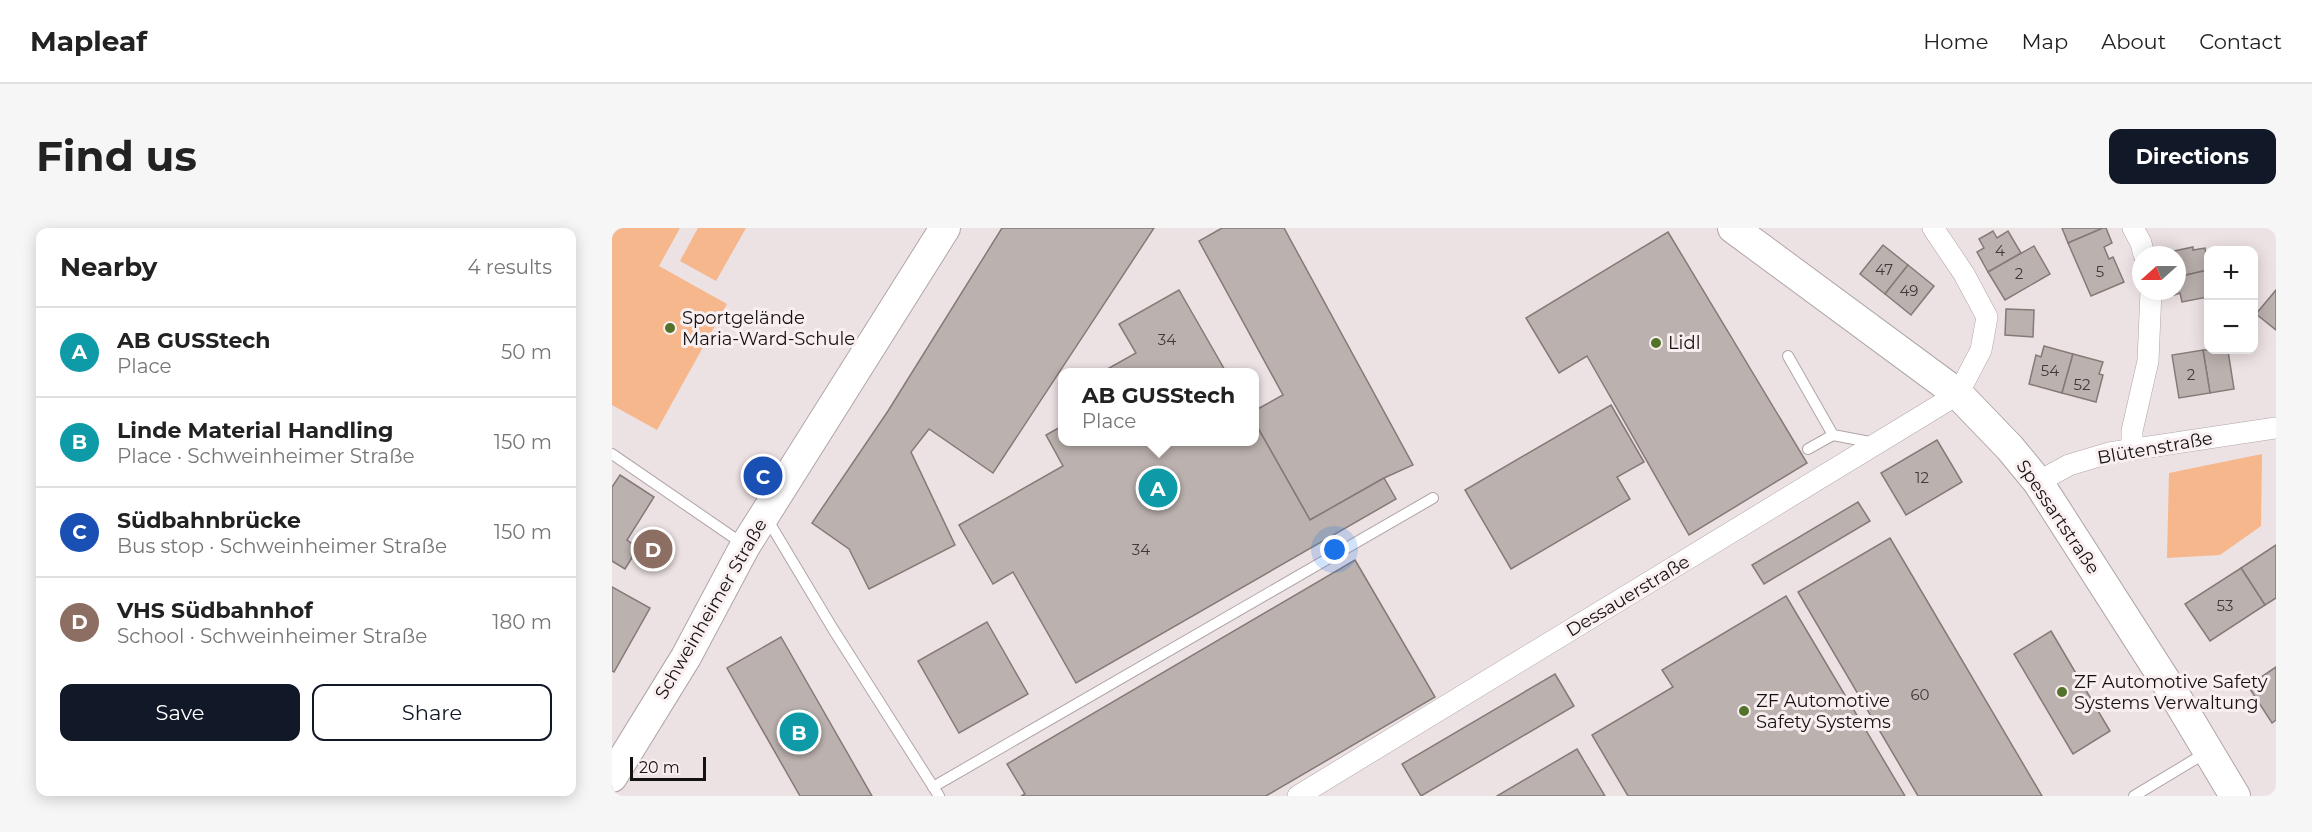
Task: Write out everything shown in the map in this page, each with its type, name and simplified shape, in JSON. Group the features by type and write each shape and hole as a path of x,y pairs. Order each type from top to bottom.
{"street":[{"name":"Schweinheimer Straße","path":"612,777 686,657 745,546 945,228"},
{"name":"Spessartstraße","path":"1733,228 1958,394 2010,448 2038,482 2235,796"},
{"path":"1933,228 1964,274 1986,317 1981,350 1958,394"},
{"path":"2133,228 2142,246"},
{"path":"2133,450 2132,431 2148,361 2151,300"},
{"name":"Dessauerstraße","path":"1298,796 1958,394"},
{"name":"Blütenstraße","path":"2038,482 2069,465 2109,453 2276,428"}],"lane":[{"path":"1788,356 1833,435"},
{"path":"1808,449 1833,435 1878,444"},
{"path":"612,454 745,546"},
{"path":"765,514 833,630 936,792 1433,498"},
{"path":"2134,796 2208,752"}],"shaded area":[{"name":"Sportgelände Maria-Ward-Schule","path":"612,228 680,228 659,266 727,304 657,430 612,405"},
{"path":"698,228 746,228 716,281 680,261"},
{"path":"2262,454 2261,526 2220,555 2167,558 2169,473"}],"building":[{"path":"1002,228 1154,228 1062,368 1058,368 1058,374 993,473 929,429 911,452 955,545 869,589 849,549 812,523 888,411"},
{"path":"1222,228 1284,228 1413,465 1384,478 1310,520 1259,430 1259,408 1283,395 1199,241"},
{"path":"2062,228 2103,228 2068,243"},
{"path":"2106,228 2112,243 2104,247 2109,259 2113,257 2124,282 2091,296 2068,243"},
{"path":"1993,231 1997,238 2008,231 2021,253 1988,272 1977,252 1984,248 1979,239"},
{"path":"1668,232 1807,463 1689,535 1587,356 1559,373 1526,318"},
{"path":"1883,245 1908,265 1885,294 1860,274"},
{"path":"2034,246 2050,274 2005,300 1988,272"},
{"path":"2186,248 2204,248 2204,271 2186,275"},
{"path":"1908,265 1934,286 1911,315 1885,294"},
{"path":"2204,271 2204,298 2182,302 2182,300 2186,300 2186,275"},
{"path":"1179,290 1224,368 1109,368 1136,353 1119,324"},
{"path":"2276,290 2276,330 2258,316 2258,312"},
{"path":"2006,309 2034,310 2033,337 2005,335"},
{"path":"2044,346 2073,354 2062,393 2029,384 2036,355 2041,357"},
{"path":"2203,350 2204,354 2228,354 2234,389 2210,393"},
{"path":"2203,350 2210,393 2179,398 2172,355"},
{"path":"2073,354 2103,362 2099,374 2103,375 2096,402 2062,393"},
{"path":"1611,405 1644,462 1617,477 1630,499 1511,569 1465,490"},
{"path":"1058,428 1058,446 1259,446 1259,430 1310,520 1384,478 1396,499 1076,683 1013,572 993,584 959,525 1063,466 1046,435"},
{"path":"1937,440 1962,482 1906,515 1881,473"},
{"path":"620,475 654,497 627,540 638,548 625,569 612,561 612,487"},
{"path":"1858,502 1870,521 1764,584 1752,565"},
{"name":"ZF Automotive Safety Systems","path":"1890,538 2042,796 1918,796 1798,592"},
{"path":"2276,545 2276,598 2265,605 2241,568"},
{"path":"1355,560 1435,697 1266,796 1021,796 1025,794 1007,764"},
{"path":"2241,568 2265,605 2210,641 2185,604"},
{"path":"612,587 650,608 614,672 612,671"},
{"name":"ZF Automotive Safety Systems","path":"1786,596 1905,796 1628,796 1592,735 1673,687 1662,670"},
{"path":"987,622 1028,694 959,733 918,661"},
{"name":"ZF Automotive Safety Systems Verwaltung","path":"2051,631 2110,731 2073,754 2014,654"},
{"path":"781,637 872,796 800,796 727,668"},
{"path":"2276,667 2276,720 2272,723 2248,686"},
{"path":"1555,674 1574,706 1421,796 1402,764"},
{"path":"1577,749 1605,796 1497,796"}],"place":[{"name":"Sportgelände Maria-Ward-Schule","path":"670,328"},
{"name":"Lidl","path":"1656,343"},
{"name":"Südbahnbrücke","path":"763,476"},
{"name":"AB GUSStech","path":"1158,488"},
{"name":"VHS Südbahnhof","path":"653,549"},
{"name":"ZF Automotive Safety Systems Verwaltung","path":"2062,692"},
{"name":"ZF Automotive Safety Systems","path":"1744,711"},
{"name":"Linde Material Handling","path":"799,732"}]}
